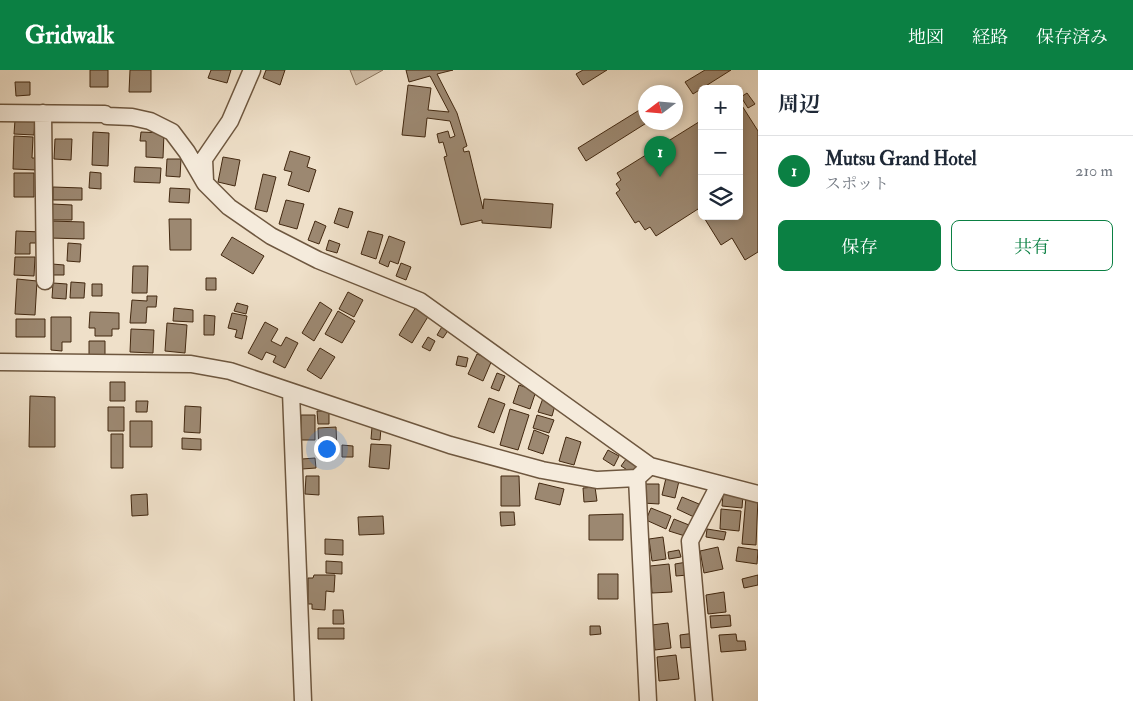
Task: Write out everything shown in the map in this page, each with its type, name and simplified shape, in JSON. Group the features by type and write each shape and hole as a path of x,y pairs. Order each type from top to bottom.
{"street":[{"path":"205,183 204,159 230,121 252,70"},
{"path":"0,113 132,116 150,121 172,132 187,152 205,183 229,208 271,236 318,260 420,301 650,466 758,494"},
{"path":"43,113 45,281"},
{"path":"0,362 191,364 230,370 450,445 560,474 597,480 637,478 650,466"},
{"path":"291,392 303,701"},
{"path":"637,478 648,701"},
{"path":"704,701 690,541 719,485"}],"shaded area":[{"path":"350,70 383,70 356,85"}],"building":[{"path":"90,70 108,70 108,87 90,87"},
{"path":"130,70 151,70 151,92 129,92"},
{"path":"211,70 231,70 227,83 208,78"},
{"path":"266,70 285,70 280,85 263,78"},
{"path":"406,70 453,70 437,74 457,113 467,146 463,148 464,152 469,151 483,209 484,199 553,204 551,228 482,223 482,220 461,225 444,157 447,156 443,142 439,143 437,134 448,131 450,138 455,136 450,121 427,118 425,137 402,135 408,85 431,88 428,110 449,112 430,76 409,82"},
{"path":"583,70 607,70 583,85 576,74"},
{"path":"705,70 731,70 707,85 698,85 698,91 693,94 685,82"},
{"path":"15,82 30,82 30,95 16,96"},
{"path":"747,93 755,104 748,108 743,100 743,96"},
{"path":"743,107 758,131 758,252 745,260 732,238 721,245 705,220 743,220"},
{"path":"638,111 638,128 586,161 578,148"},
{"path":"15,120 35,121 34,135 14,134"},
{"path":"698,122 698,209 656,236 650,227 645,230 639,221 635,223 616,193 620,190 616,184 621,180 617,173"},
{"path":"93,132 109,133 108,166 92,165"},
{"path":"141,132 164,133 163,158 146,157 146,141 140,141"},
{"path":"14,136 33,137 32,158 38,158 37,170 13,169"},
{"path":"55,139 72,139 71,160 54,159"},
{"path":"290,151 310,157 307,167 316,170 309,192 288,185 292,172 284,170"},
{"path":"223,157 240,160 235,186 218,182"},
{"path":"167,159 181,159 180,177 166,176"},
{"path":"135,167 161,168 160,183 134,182"},
{"path":"90,172 101,173 101,189 89,188"},
{"path":"14,173 34,173 34,197 14,197"},
{"path":"263,174 276,177 267,212 255,209"},
{"path":"53,187 82,188 82,200 53,200"},
{"path":"170,188 190,189 189,203 169,202"},
{"path":"286,200 304,204 297,229 279,224"},
{"path":"52,204 72,205 72,220 51,220"},
{"path":"339,208 353,212 348,228 334,223"},
{"path":"169,219 191,219 191,250 170,250"},
{"path":"50,221 84,222 84,239 50,238"},
{"path":"315,221 326,226 319,244 308,240"},
{"path":"16,231 42,232 42,243 30,243 30,254 15,254"},
{"path":"368,231 383,235 376,259 361,254"},
{"path":"389,236 405,242 398,264 390,261 388,267 379,263"},
{"path":"232,237 264,256 253,274 221,255"},
{"path":"329,240 340,244 337,253 326,250"},
{"path":"68,243 81,244 80,262 67,261"},
{"path":"15,257 35,257 34,276 14,275"},
{"path":"401,263 411,267 406,280 396,276"},
{"path":"52,264 64,265 64,275 51,275"},
{"path":"133,266 148,266 147,293 132,293"},
{"path":"206,278 216,278 216,290 206,290"},
{"path":"17,279 37,281 35,315 15,314"},
{"path":"71,282 85,283 84,298 70,298"},
{"path":"53,283 67,284 66,299 52,298"},
{"path":"92,284 102,284 102,296 92,296"},
{"path":"348,292 363,300 354,317 339,309"},
{"path":"147,296 157,296 156,307 147,307 146,323 130,323 132,300 147,301"},
{"path":"320,302 332,310 314,341 302,333"},
{"path":"237,303 248,306 246,314 234,311"},
{"path":"416,307 429,315 412,343 399,335"},
{"path":"174,308 193,310 193,322 173,321"},
{"path":"338,311 355,321 342,343 325,334"},
{"path":"90,312 119,313 119,329 112,329 112,336 95,336 95,328 89,328"},
{"path":"232,313 247,316 242,339 235,337 237,330 228,328"},
{"path":"204,315 215,316 214,335 204,335"},
{"path":"51,317 71,317 71,342 62,342 62,351 51,350"},
{"path":"16,319 45,319 45,337 16,337"},
{"path":"265,322 278,329 271,341 281,346 286,337 298,343 285,368 273,362 276,356 266,352 262,360 248,353"},
{"path":"167,323 187,325 185,353 165,351"},
{"path":"443,325 449,329 443,338 437,335"},
{"path":"131,329 154,330 153,353 130,352"},
{"path":"428,337 435,341 430,351 422,347"},
{"path":"89,341 105,341 105,355 89,355"},
{"path":"320,348 335,357 321,379 307,370"},
{"path":"477,354 492,360 483,381 468,374"},
{"path":"458,356 468,358 466,367 456,365"},
{"path":"497,373 505,376 499,391 491,388"},
{"path":"110,382 125,382 125,401 110,401"},
{"path":"519,385 536,391 530,409 513,403"},
{"path":"30,396 55,397 55,447 29,447"},
{"path":"489,398 505,404 494,433 478,427"},
{"path":"543,398 556,402 552,416 538,412"},
{"path":"136,401 148,401 147,412 136,412"},
{"path":"185,406 201,407 200,433 184,432"},
{"path":"108,407 124,407 124,431 108,431"},
{"path":"510,409 529,415 518,450 500,445"},
{"path":"317,411 329,411 329,424 318,424"},
{"path":"301,415 315,415 315,440 301,440"},
{"path":"537,415 554,420 549,433 533,428"},
{"path":"130,421 152,421 152,447 130,447"},
{"path":"336,427 337,450 319,451 318,428"},
{"path":"372,427 381,428 380,440 371,439"},
{"path":"534,430 549,436 543,454 528,449"},
{"path":"111,434 123,434 123,468 111,468"},
{"path":"566,437 581,442 574,465 559,461"},
{"path":"182,438 201,439 201,450 182,449"},
{"path":"371,444 391,445 389,469 369,467"},
{"path":"342,445 353,446 353,457 342,457"},
{"path":"608,450 619,456 614,466 603,459"},
{"path":"333,452 333,460 324,461 324,453"},
{"path":"629,455 639,462 632,473 621,466"},
{"path":"315,458 316,468 302,469 302,459"},
{"path":"306,476 319,476 319,495 305,494"},
{"path":"501,476 519,476 520,506 501,506"},
{"path":"666,478 679,481 675,498 662,495"},
{"path":"539,483 564,489 560,505 535,499"},
{"path":"644,484 659,484 659,504 643,503"},
{"path":"595,487 597,501 584,502 583,488"},
{"path":"147,494 148,515 132,516 131,495"},
{"path":"723,494 743,495 742,508 722,506"},
{"path":"682,497 699,504 694,517 677,509"},
{"path":"746,497 758,499 756,545 742,544"},
{"path":"651,508 671,516 666,529 646,520"},
{"path":"721,509 741,511 739,531 720,529"},
{"path":"500,512 514,512 515,525 501,526"},
{"path":"623,514 623,540 589,540 589,515"},
{"path":"383,516 384,534 359,535 358,517"},
{"path":"674,519 689,525 685,536 669,531"},
{"path":"707,529 726,532 724,540 706,537"},
{"path":"663,537 666,559 652,561 649,539"},
{"path":"325,539 343,540 343,555 325,554"},
{"path":"718,547 723,569 704,573 700,551"},
{"path":"738,547 758,550 757,564 736,561"},
{"path":"679,550 681,557 669,559 668,552"},
{"path":"326,561 342,562 342,574 326,573"},
{"path":"687,562 688,575 676,576 675,564"},
{"path":"669,564 672,592 652,593 650,566"},
{"path":"598,574 618,574 618,599 598,599"},
{"path":"314,575 335,575 334,592 326,591 325,610 312,609 312,604 308,604 308,578 313,578"},
{"path":"758,575 758,585 744,588 742,579"},
{"path":"724,592 726,612 708,614 706,595"},
{"path":"333,610 343,610 344,624 333,624"},
{"path":"730,615 731,626 711,628 710,616"},
{"path":"668,623 671,648 655,650 652,625"},
{"path":"590,626 600,626 601,634 590,635"},
{"path":"318,628 344,628 344,639 318,639"},
{"path":"695,633 696,647 681,648 680,635"},
{"path":"736,634 737,641 745,641 746,650 721,652 719,635"},
{"path":"676,655 679,679 659,681 657,657"}],"place":[{"name":"Mutsu Grand Hotel","path":"660,177"}]}
